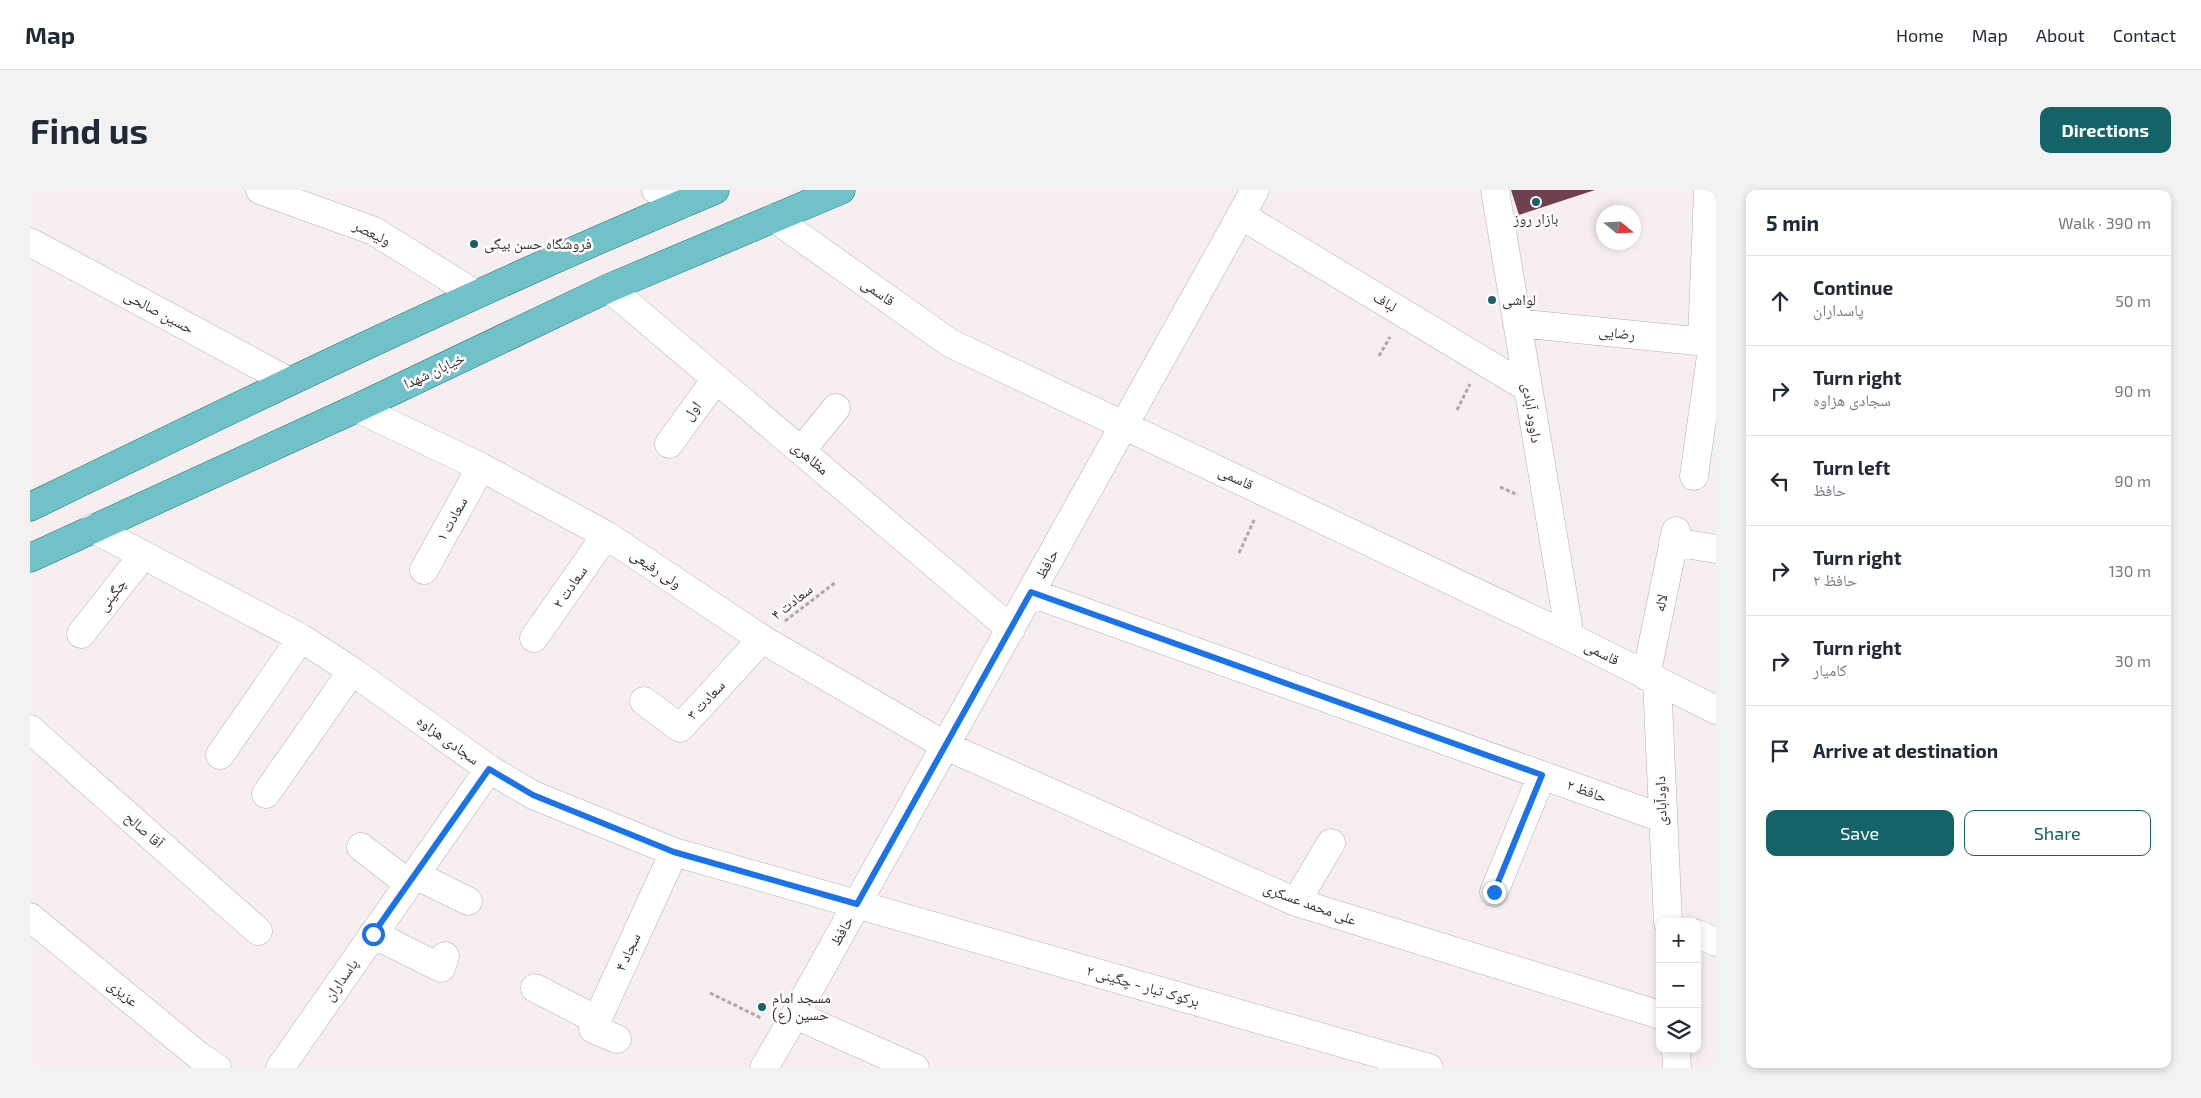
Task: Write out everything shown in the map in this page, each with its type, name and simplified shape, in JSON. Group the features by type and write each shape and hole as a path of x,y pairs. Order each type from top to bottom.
{"main road":[{"path":"30,507 288,381 476,294 715,190"},
{"name":"خیابان شهدا","path":"30,558 357,408 609,288 841,190"}],"street":[{"name":"ولیعصر","path":"260,190 374,230 476,294"},
{"path":"656,190 682,204"},
{"name":"حافظ","path":"764,1068 946,746 1255,190"},
{"name":"داوود آبادی","path":"1495,190 1570,637"},
{"path":"1694,476 1710,342 1708,190"},
{"name":"لباف","path":"1242,216 1528,388"},
{"name":"قاسمی","path":"774,218 950,343 1570,637 1716,710"},
{"name":"حسین صالحی","path":"30,242 288,381"},
{"name":"مظاهری","path":"609,288 1011,629"},
{"name":"رضایی","path":"1517,323 1710,342"},
{"name":"اول","path":"669,444 716,379"},
{"name":"ولی رفیعی","path":"357,408 481,467 606,535 762,639 946,746"},
{"path":"801,451 836,408"},
{"name":"سعادت ۱","path":"424,570 481,467"},
{"name":"سجادی هزاوه","path":"92,528 301,638 352,671 489,769 533,795 674,852 857,904"},
{"name":"سعادت ۲","path":"534,638 606,535"},
{"name":"لاله","path":"1651,678 1675,537 1716,549"},
{"name":"چگینی","path":"81,634 143,555"},
{"name":"حافظ ۲","path":"1031,592 1662,818"},
{"path":"220,755 301,638"},
{"name":"سعادت ۳","path":"644,701 680,728 762,639"},
{"path":"266,794 352,671"},
{"name":"داودآبادی","path":"1651,678 1668,918"},
{"name":"آقا صالح","path":"30,729 258,931"},
{"name":"علی محمد عسکری","path":"946,746 1296,902 1656,1014"},
{"name":"پاسداران","path":"280,1068 489,769"},
{"path":"1494,892 1542,775"},
{"path":"1296,902 1330,842"},
{"path":"362,846 412,879 468,901"},
{"name":"سجاد ۴","path":"597,1020 674,852"},
{"name":"برکوک تبار - چگینی ۲","path":"857,904 1429,1068"},
{"name":"عزیزی","path":"30,917 203,1064"},
{"path":"373,934 442,968 446,956"},
{"path":"1701,936 1716,942"},
{"path":"535,988 597,1020 593,1028 617,1039"},
{"path":"791,1023 915,1068"},
{"path":"1676,1053 1677,1068"}],"path":[{"path":"1240,553 1266,492"},
{"name":"سعادت ۴","path":"762,639 836,582"},
{"path":"710,993 791,1023"}],"building":[{"name":"بازار روز","path":"1511,190 1595,190 1519,215"}],"place":[{"name":"بازار روز","path":"1536,202"},
{"name":"فروشگاه حسن بیگی","path":"474,244"},
{"name":"لواشی","path":"1492,300"},
{"name":"مسجد امام حسین (ع)","path":"762,1007"}],"route":[{"path":"373,934 489,769 533,795 674,852 857,904 1031,592 1542,775 1494,892"}]}
